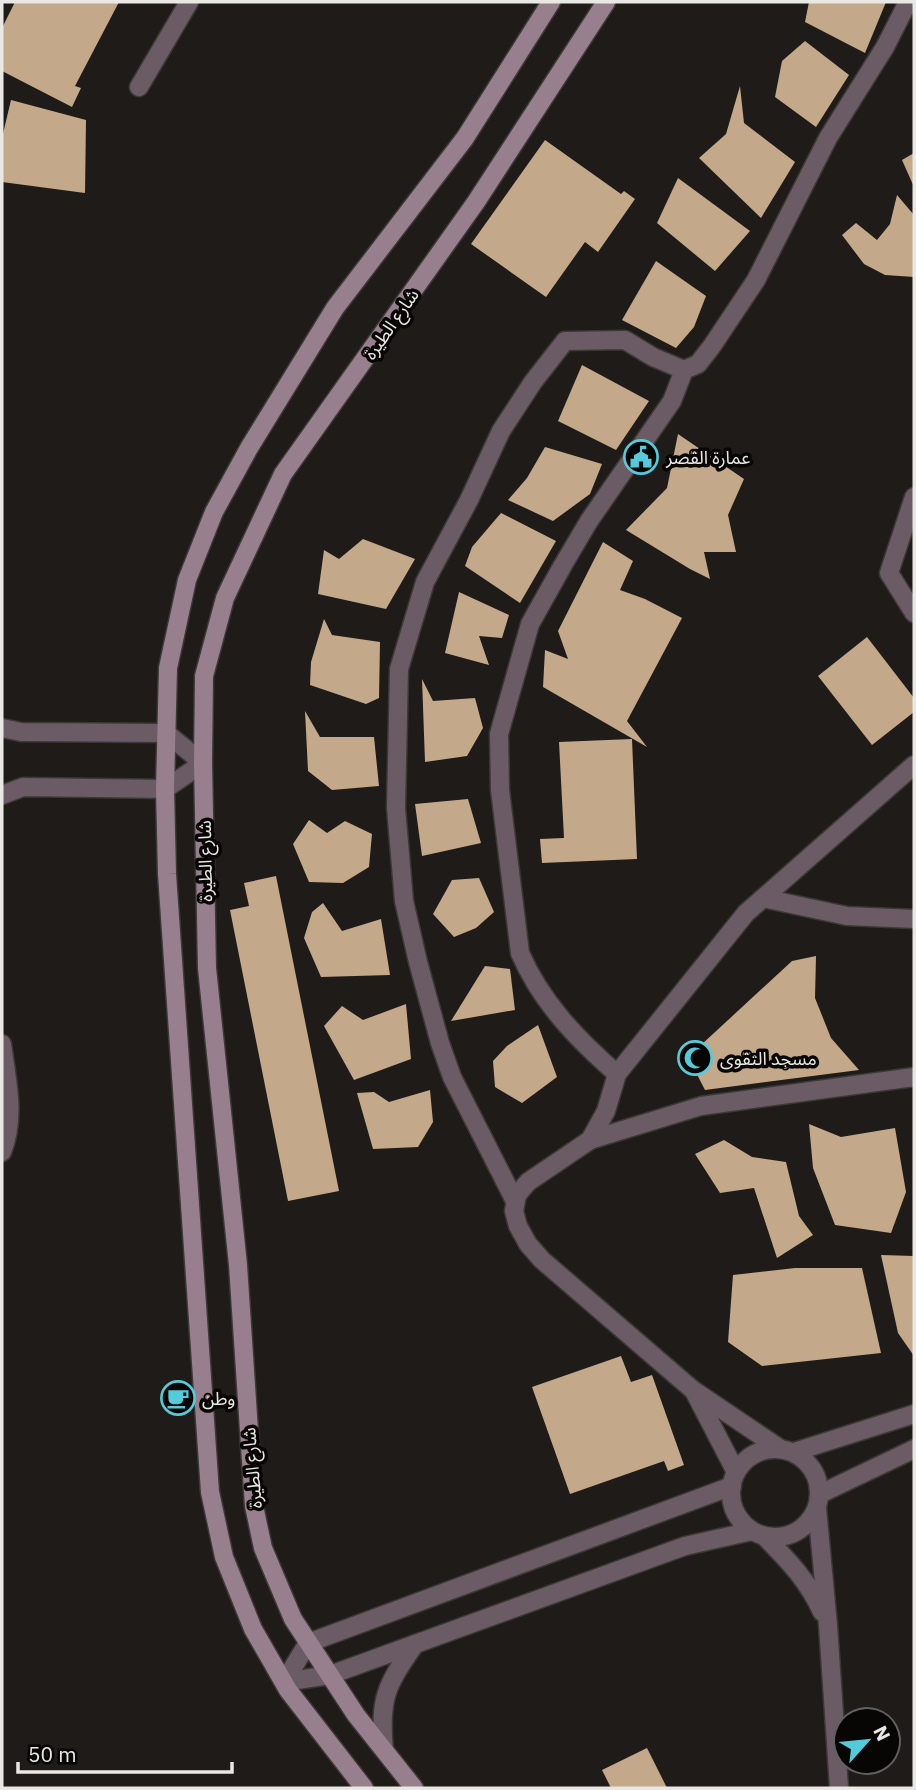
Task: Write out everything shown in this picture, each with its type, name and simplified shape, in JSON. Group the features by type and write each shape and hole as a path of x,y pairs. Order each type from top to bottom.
{"main road":[{"name":"شارع الطيرة","path":"364,1788 284,1682 253,1629 224,1558 210,1492 167,874 167,668 187,580 214,512 249,448 335,309 465,138 551,2"},
{"name":"شارع الطيرة","path":"414,1788 356,1715 293,1619 263,1548 254,1506 238,1265 207,968 204,676 222,611 262,515 283,474 477,202 606,2"}],"street":[{"path":"139,87 189,2"},
{"path":"617,1074 580,1041 544,998 520,953 500,789 499,734 530,624 589,521 672,401 684,370 698,363 712,346 756,280 828,138 885,47 908,2"},
{"path":"515,1201 452,1077 440,1043 404,901 396,808 399,669 425,582 470,500 501,431 533,382 565,341 625,340 653,357 684,370"},
{"path":"914,497 890,573 914,613"},
{"path":"2,727 21,732 166,733 203,763 165,789 23,787 2,795"},
{"path":"590,1140 606,1111 617,1074 746,913 914,765"},
{"path":"763,898 847,916 914,919"},
{"path":"2,1044 10,1098 10,1126 2,1152"},
{"path":"839,1788 815,1474 806,1461 693,1390 542,1260 528,1244 518,1226 514,1211 515,1201 528,1182 590,1140 701,1106 914,1077"},
{"path":"693,1390 734,1479"},
{"path":"828,1625 815,1596 791,1563 759,1534 741,1522 730,1495 734,1479 750,1456 764,1449 787,1450 914,1414"},
{"path":"284,1682 330,1675 685,1546 759,1534 779,1537 793,1534 805,1527 818,1501 914,1449"},
{"path":"284,1682 308,1643 734,1479"},
{"path":"384,1750 383,1703 387,1688 415,1644"}],"building":[{"path":"15,2 119,2 75,86 81,88 72,107 2,71 2,28"},
{"path":"809,2 886,2 865,53 805,22"},
{"path":"805,41 849,75 816,127 775,97 782,61"},
{"path":"740,86 744,123 795,162 761,218 699,158 726,134"},
{"path":"11,100 86,120 85,193 2,182 2,138"},
{"path":"545,140 621,194 624,191 635,199 598,252 585,242 546,297 471,244"},
{"path":"914,153 914,187 902,160"},
{"path":"678,178 750,231 715,271 657,223"},
{"path":"897,195 914,215 914,277 885,275 864,264 842,235 856,223 877,240 890,224"},
{"path":"656,261 706,296 694,327 676,348 622,320"},
{"path":"582,365 649,401 616,450 558,421"},
{"path":"678,434 744,479 728,515 736,552 704,552 710,579 626,530 667,488"},
{"path":"545,447 602,464 590,494 553,521 508,500 527,478"},
{"path":"501,513 556,541 520,603 465,566 472,547"},
{"path":"363,539 415,559 386,609 318,594 324,550 339,559"},
{"path":"603,542 633,561 620,590 682,618 627,721 647,747 543,687 545,650 568,659 558,631"},
{"path":"459,592 509,615 502,638 479,636 489,665 445,653"},
{"path":"324,619 332,635 380,642 379,698 366,704 310,685 311,662"},
{"path":"867,637 914,698 914,712 872,745 818,676"},
{"path":"422,679 433,701 475,698 483,728 467,756 425,762"},
{"path":"305,711 320,737 374,737 379,786 332,790 308,771"},
{"path":"632,739 637,859 542,863 540,839 564,838 559,742"},
{"path":"468,799 481,843 422,856 415,804"},
{"path":"309,820 327,833 345,821 372,834 369,867 343,883 309,882 293,844"},
{"path":"276,876 339,1191 288,1201 230,910 249,906 244,883"},
{"path":"479,878 494,912 476,928 454,937 433,914 452,880"},
{"path":"323,903 342,931 381,919 390,975 321,977 304,938 312,912"},
{"path":"816,956 815,998 831,1038 859,1070 705,1090 688,1057 792,961"},
{"path":"485,966 510,969 515,1010 451,1021"},
{"path":"406,1004 411,1059 354,1080 324,1026 342,1006 363,1020"},
{"path":"538,1025 557,1077 522,1103 495,1087 493,1061 507,1046"},
{"path":"430,1090 433,1122 418,1147 373,1149 357,1093 374,1092 389,1102"},
{"path":"809,1124 841,1137 895,1128 906,1192 891,1233 835,1225 813,1168"},
{"path":"724,1140 752,1157 786,1162 799,1216 813,1235 777,1258 754,1188 720,1193 695,1154"},
{"path":"881,1255 914,1256 914,1356 898,1333"},
{"path":"795,1268 862,1268 881,1353 762,1366 728,1342 733,1275"},
{"path":"621,1356 631,1382 652,1375 684,1465 668,1471 664,1461 570,1494 532,1387"},
{"path":"647,1748 667,1788 611,1788 602,1770"}],"place":[{"name":"عمارة القصر","path":"641,457"},
{"name":"مسجد التقوى","path":"695,1058"},
{"name":"وطن","path":"178,1398"}]}
